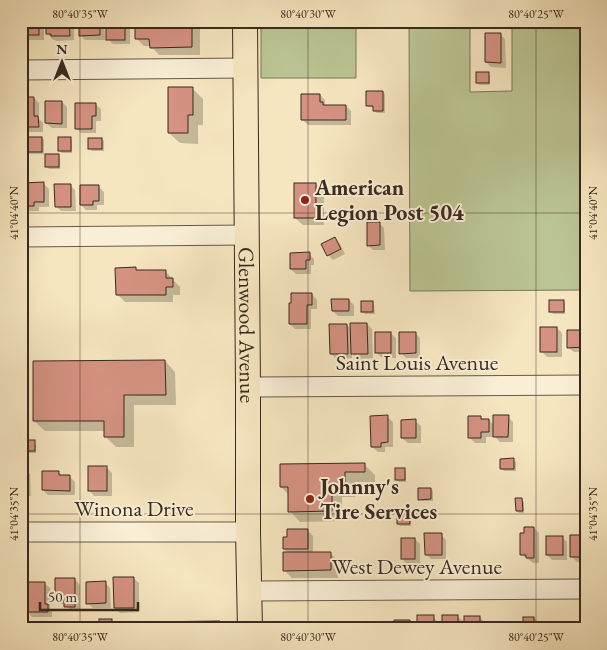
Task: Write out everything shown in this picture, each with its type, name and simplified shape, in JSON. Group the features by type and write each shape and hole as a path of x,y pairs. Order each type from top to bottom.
{"main road":[{"name":"Glenwood Avenue","path":"245,21 250,629"}],"street":[{"path":"21,70 245,68"},
{"path":"21,237 247,235"},
{"name":"Saint Louis Avenue","path":"248,387 586,385"},
{"name":"Winona Drive","path":"21,532 248,532"},
{"name":"West Dewey Avenue","path":"249,591 586,589"}],"green space":[{"path":"261,21 356,22 356,78 261,78"},
{"path":"409,21 470,21 470,92 512,91 512,21 586,21 586,290 410,291"}],"building":[{"path":"21,21 39,21 39,35 21,35"},
{"path":"46,21 69,21 70,36 51,36 51,34 46,34"},
{"path":"79,21 100,21 100,35 79,36"},
{"path":"106,21 125,21 125,40 106,40"},
{"path":"135,21 192,21 192,47 150,48 149,39 135,39"},
{"path":"485,33 501,33 501,63 485,62"},
{"path":"476,72 489,72 489,83 476,83"},
{"path":"168,87 193,87 193,115 188,115 188,133 168,133"},
{"path":"366,91 383,91 383,111 373,111 373,106 366,106"},
{"path":"301,94 320,94 320,102 323,102 323,105 346,105 346,120 301,120"},
{"path":"21,97 34,97 34,116 38,116 39,127 21,127"},
{"path":"45,101 62,101 62,124 45,123"},
{"path":"75,103 96,103 96,116 92,116 92,129 75,129"},
{"path":"25,137 42,137 42,152 25,152"},
{"path":"58,137 71,137 71,151 58,151"},
{"path":"88,138 102,138 102,149 88,149"},
{"path":"45,154 59,154 59,167 45,167"},
{"path":"44,182 44,202 34,202 34,206 22,206 22,183"},
{"name":"American Legion Post 504","path":"294,183 316,183 316,218 294,218"},
{"path":"54,184 71,184 71,207 55,207"},
{"path":"80,185 99,185 99,201 93,201 93,205 80,205"},
{"path":"367,222 380,222 380,245 367,246"},
{"path":"335,237 341,249 327,256 321,244"},
{"path":"310,252 310,260 306,260 306,269 290,269 290,253"},
{"path":"136,267 136,270 166,270 166,278 173,278 173,287 166,287 166,295 116,295 115,268"},
{"path":"291,293 312,293 312,305 307,305 307,324 289,324"},
{"path":"331,299 349,299 349,311 332,311"},
{"path":"549,300 564,300 564,312 549,312"},
{"path":"361,301 373,301 373,312 361,312"},
{"path":"350,323 367,323 368,354 351,354"},
{"path":"329,324 347,324 348,354 330,354"},
{"path":"540,327 557,327 557,352 540,352"},
{"path":"567,330 585,330 586,347 567,348"},
{"path":"375,332 391,332 391,353 375,353"},
{"path":"399,332 416,332 416,353 399,354"},
{"path":"165,360 166,395 124,395 124,437 104,437 104,421 33,421 33,361"},
{"path":"388,415 388,442 381,443 381,447 371,447 370,416"},
{"path":"493,415 509,415 508,437 493,437"},
{"path":"468,416 481,416 481,419 489,419 489,432 481,432 481,438 468,438"},
{"path":"416,419 416,438 401,438 401,420"},
{"path":"21,440 35,440 35,451 21,451"},
{"path":"514,458 514,469 500,469 500,459"},
{"name":"Johnny's Tire Services","path":"365,463 365,472 345,472 345,487 332,487 332,511 288,512 288,487 280,487 280,464"},
{"path":"88,466 107,466 107,491 88,491"},
{"path":"21,467 25,467 26,491 21,491"},
{"path":"395,468 405,468 405,480 395,480"},
{"path":"42,471 59,471 59,475 70,475 70,491 42,490"},
{"path":"418,488 431,488 431,499 418,500"},
{"path":"515,498 522,498 523,511 516,511"},
{"path":"397,511 409,511 410,524 397,524"},
{"path":"524,527 534,527 534,558 526,558 526,555 520,555 520,533 524,533"},
{"path":"287,529 308,529 308,549 283,549 283,537 287,537"},
{"path":"424,533 442,533 442,555 425,555"},
{"path":"570,535 585,535 586,557 570,557"},
{"path":"546,536 563,536 563,555 546,555"},
{"path":"401,538 415,538 415,559 401,559"},
{"path":"283,552 331,552 331,570 283,571"},
{"path":"113,577 134,577 134,608 114,608"},
{"path":"55,578 75,578 75,607 64,607 64,600 55,600"},
{"path":"106,581 106,603 86,604 86,582"},
{"path":"26,582 45,582 45,604 48,604 48,612 26,612"},
{"path":"417,615 434,615 434,629 417,629"},
{"path":"442,615 458,615 458,629 442,629"},
{"path":"464,616 480,616 480,629 464,629"},
{"path":"523,617 534,617 534,629 523,629"},
{"path":"99,619 112,619 112,629 99,629"},
{"path":"394,620 410,620 411,629 394,629"},
{"path":"220,621 221,629 142,629 142,622"},
{"path":"68,624 83,624 83,629 68,629"},
{"path":"43,625 53,625 53,629 43,629"}],"place":[{"name":"American Legion Post 504","path":"305,200"},
{"name":"Johnny's Tire Services","path":"310,499"}]}
